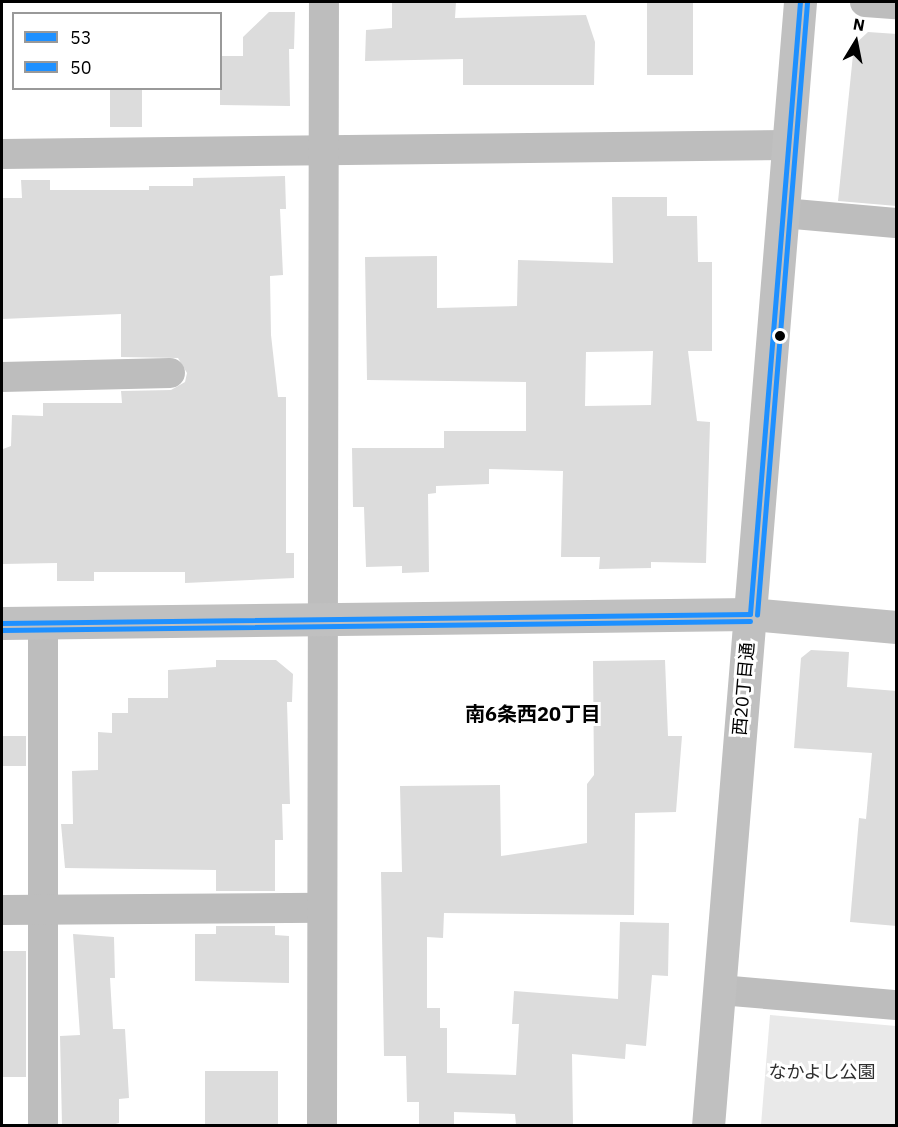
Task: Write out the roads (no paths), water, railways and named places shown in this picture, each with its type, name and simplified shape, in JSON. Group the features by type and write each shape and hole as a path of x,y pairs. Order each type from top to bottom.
{"street":[{"path":"322,1125 324,2"},
{"name":"西20丁目通","path":"708,1125 800,2"},
{"path":"865,2 897,4"},
{"path":"2,154 788,145"},
{"path":"783,213 897,223"},
{"path":"2,377 170,373"},
{"path":"2,623 750,614 897,627"},
{"path":"43,622 44,1125"},
{"path":"2,910 322,908"},
{"path":"720,990 897,1005"}],"district":[{"name":"南6条西20丁目","path":"533,713"}],"park label":[{"name":"なかよし公園","path":"822,1072"}]}
